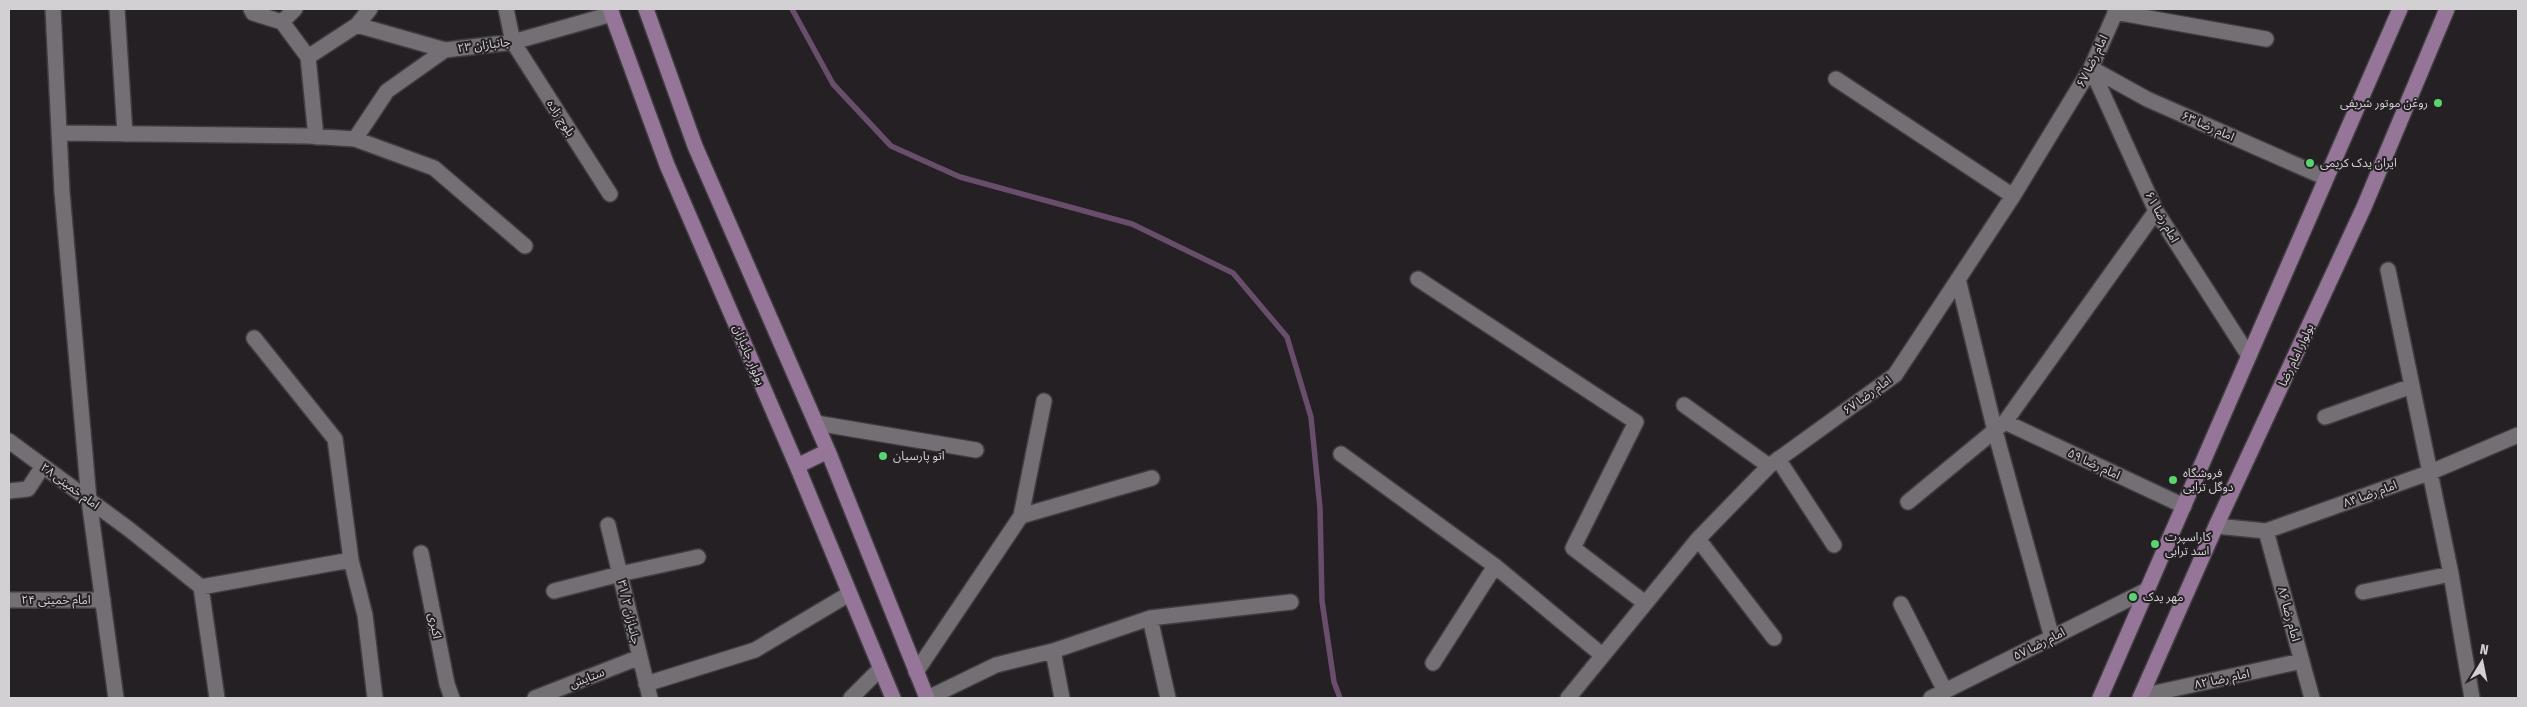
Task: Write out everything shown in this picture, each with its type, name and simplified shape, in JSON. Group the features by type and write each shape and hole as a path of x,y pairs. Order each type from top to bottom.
{"main road":[{"path":"646,9 695,146 828,451 927,698"},
{"path":"2100,698 2400,9"},
{"name":"بولوار امام رضا","path":"2141,697 2216,526 2364,207 2447,9"},
{"name":"بولوار جانبازان","path":"611,12 666,165 797,466 893,698"},
{"path":"797,466 828,451"}],"street":[{"path":"53,9 62,192 89,500 116,698"},
{"path":"117,9 125,134"},
{"path":"251,9 253,13 282,22 308,57 316,136"},
{"path":"282,22 295,9"},
{"path":"308,57 357,25 370,9"},
{"path":"506,9 513,42"},
{"path":"2116,10 2266,39"},
{"name":"امام رضا ۶۷","path":"1568,698 1698,539 1773,462 1895,375 2013,196 2091,68 2116,10"},
{"name":"جانبازان ۲۳","path":"357,25 445,50 513,42 611,12"},
{"name":"بلوچ زاده","path":"513,42 610,194"},
{"path":"355,139 387,91 445,50"},
{"name":"امام رضا ۶۳","path":"2091,68 2147,99 2326,178"},
{"name":"امام رضا ۶۱","path":"2091,68 2156,212 2249,356"},
{"path":"1836,79 2013,196"},
{"path":"59,133 316,136 355,139 434,168 525,246"},
{"path":"1908,502 2000,426 2156,212"},
{"path":"2388,270 2431,472 2472,698"},
{"path":"1418,279 1636,422 1573,548 1645,603"},
{"path":"1958,279 2000,426 2052,638"},
{"path":"254,338 335,439 351,560 365,615 375,698"},
{"path":"2325,417 2412,386"},
{"path":"916,672 1021,516 1044,401"},
{"path":"1684,405 1773,462 1834,546"},
{"path":"816,423 976,450"},
{"name":"امام رضا ۵۹","path":"2000,426 2184,506"},
{"name":"امام رضا ۸۴","path":"2216,526 2266,531 2431,472 2518,435"},
{"name":"امام خمینی ۲۸","path":"9,441 130,530 201,587"},
{"path":"1342,454 1495,566 1602,655"},
{"path":"9,490 28,489 43,466"},
{"path":"1021,516 1152,478"},
{"name":"جانبازان ۳۱/۲","path":"608,525 648,691"},
{"name":"امام رضا ۸۶","path":"2266,531 2312,698"},
{"path":"1698,539 1774,638"},
{"name":"اکبری","path":"421,553 447,684 452,698"},
{"path":"554,591 698,557"},
{"path":"217,698 201,587 351,560"},
{"path":"1433,663 1495,566"},
{"path":"2363,592 2451,574"},
{"name":"امام رضا ۵۷","path":"1938,695 2147,590"},
{"path":"648,691 755,650 849,594"},
{"name":"امام خمینی ۲۴","path":"9,600 103,600"},
{"path":"927,698 996,665 1052,652 1150,618 1291,602"},
{"path":"1901,604 1938,695"},
{"path":"1150,618 1168,698"},
{"path":"1052,652 1062,698"},
{"name":"ستایش","path":"535,698 640,657"},
{"name":"امام رضا ۸۲","path":"2141,697 2302,661"},
{"path":"851,698 880,668"}],"waterway":[{"path":"792,9 833,84 891,146 960,177 1132,224 1233,273 1287,337 1311,417 1320,508 1322,601 1334,682 1340,698"}],"place":[{"name":"روغن موتور شریفی","path":"2438,103"},
{"name":"ایران یدک کریمی","path":"2310,163"},
{"name":"اتو پارسیان","path":"883,456"},
{"name":"فروشگاه دوگل ترابی","path":"2173,480"},
{"name":"کاراسپرت اسد ترابی","path":"2155,544"},
{"name":"مهر یدک","path":"2133,597"}]}
